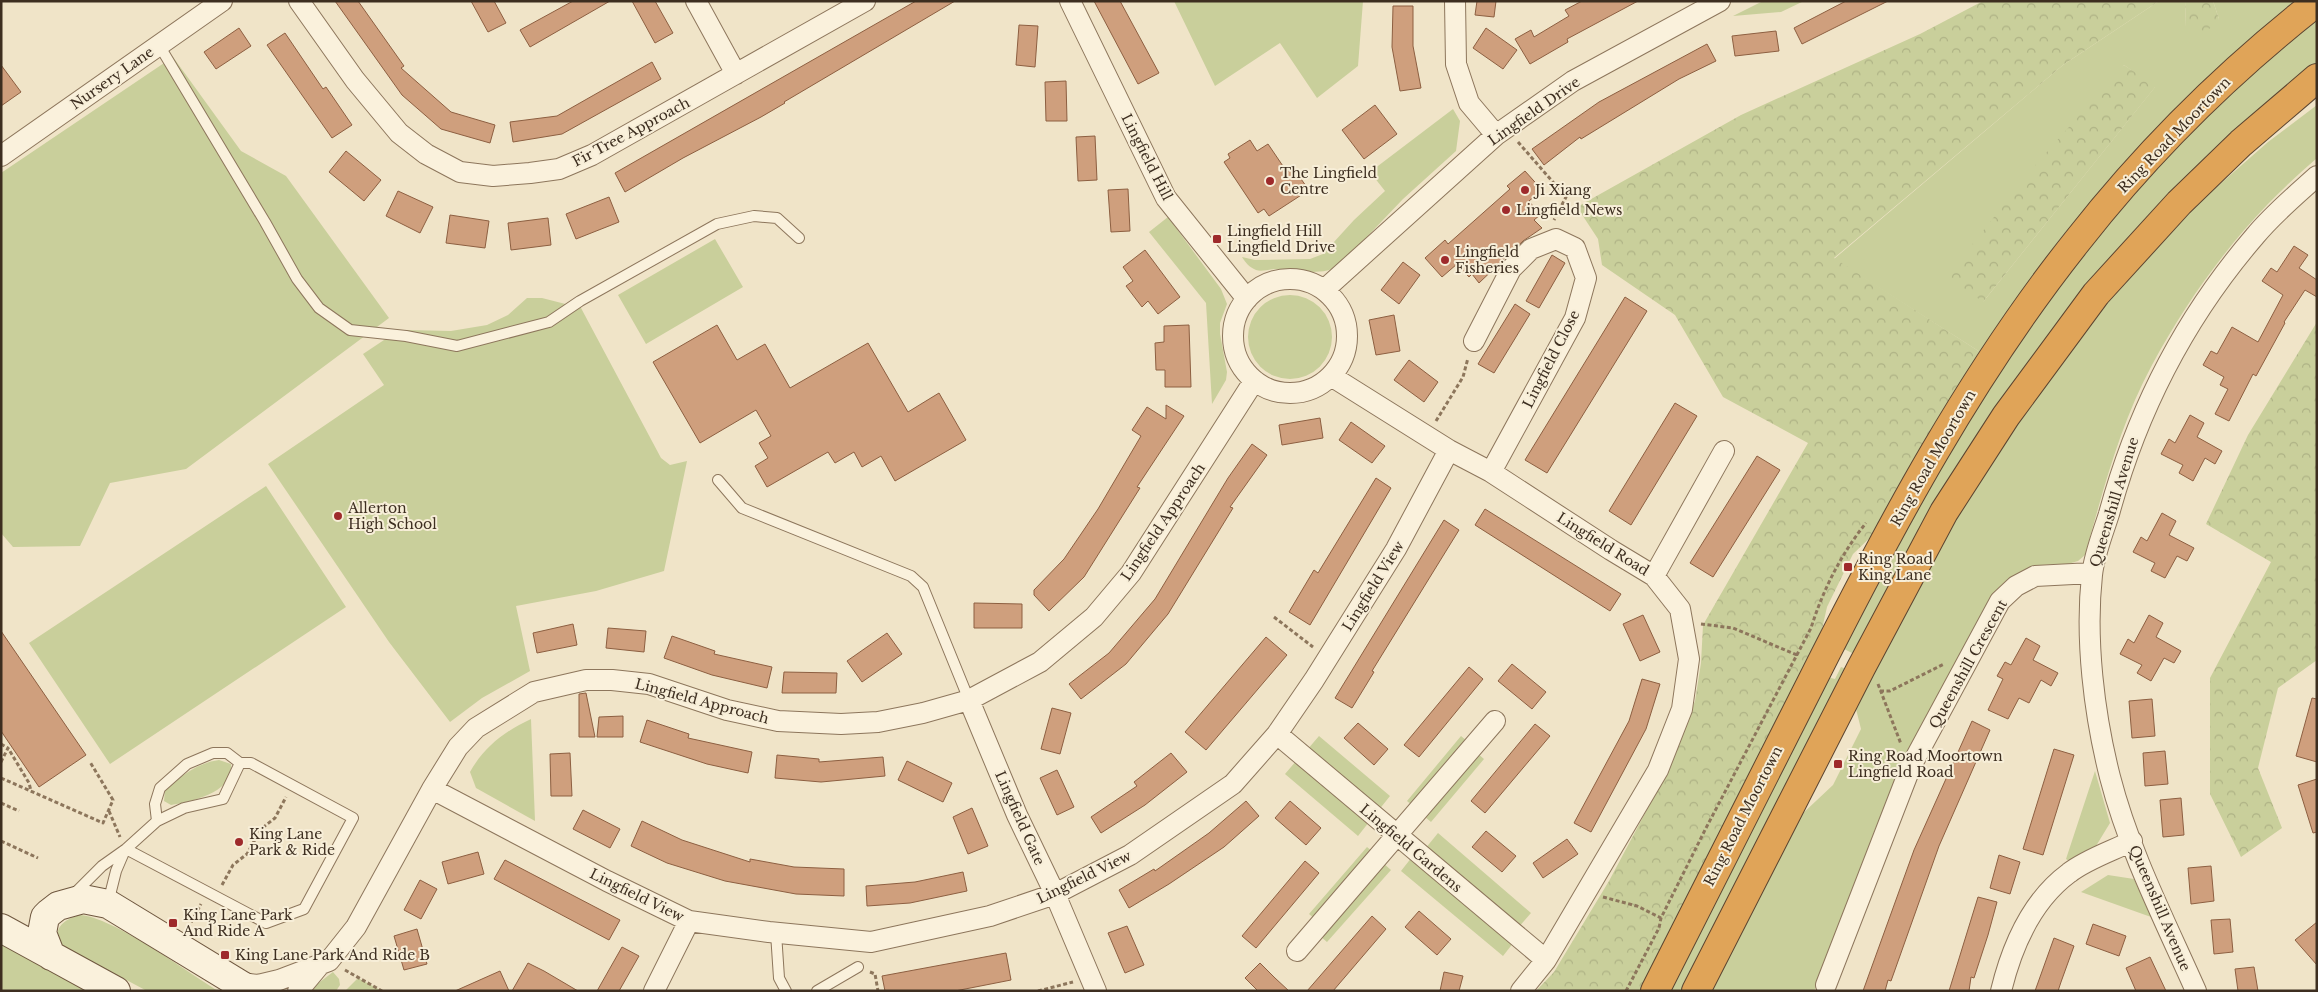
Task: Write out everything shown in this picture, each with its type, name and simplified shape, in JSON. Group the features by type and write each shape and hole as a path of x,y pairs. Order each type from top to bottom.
{"highway":[{"name":"Ring Road Moortown","path":"1655,991 1859,589 1916,484 1992,359 2076,241 2126,182 2214,90 2317,2"},
{"path":"1696,991 1857,676 1944,512 2006,416 2096,294 2179,203 2241,143 2317,78"}],"street":[{"name":"Nursery Lane","path":"1,156 222,1"},
{"name":"Fir Tree Approach","path":"299,1 355,80 399,133 426,154 460,172 494,176 559,169 592,156 866,1"},
{"path":"696,1 736,74"},
{"name":"Lingfield Hill","path":"1070,1 1166,198 1247,299"},
{"path":"1455,1 1456,64 1469,103 1501,131"},
{"name":"Lingfield Drive","path":"1324,290 1501,131 1572,81 1720,1"},
{"name":"Queenshill Avenue","path":"2196,991 2132,841 2110,779 2098,726 2091,645 2092,573 2120,471 2140,419 2164,371 2208,296 2244,250 2256,235 2317,176"},
{"name":"Lingfield Close","path":"1491,472 1575,318 1586,278 1574,248 1556,239 1544,244"},
{"path":"1474,341 1512,269 1531,250 1544,244"},
{"path":"1288,279 1308,282 1324,290 1338,304 1344,317 1347,337 1342,360 1331,376 1319,386 1301,393 1281,393 1254,381 1241,366 1233,342 1235,323 1247,299 1263,286 1288,279"},
{"name":"Lingfield Road","path":"1331,376 1449,450 1491,472 1654,576 1680,609 1689,659 1682,709 1658,770 1585,897 1546,960 1521,991"},
{"name":"Lingfield Approach","path":"298,991 356,927 432,789 458,747 476,728 534,692 586,680 612,680 649,684 726,710 778,721 841,724 878,722 923,713 969,700 1040,662 1094,617 1131,573 1254,381"},
{"name":"Lingfield View","path":"432,789 607,881 689,920 776,933 871,942 990,916 1055,894 1130,855 1233,784 1277,734 1328,659 1396,549 1449,450"},
{"path":"1654,576 1724,451"},
{"name":"Queenshill Crescent","path":"1826,985 1911,766 2000,601 2016,586 2035,576 2092,573"},
{"name":"Lingfield Gate","path":"969,700 1017,815 1055,894 1093,984"},
{"path":"1296,951 1495,721"},
{"name":"Lingfield Gardens","path":"1277,734 1546,960"},
{"path":"2001,991 2012,948 2027,920 2046,894 2070,872 2132,841"},
{"path":"1,920 32,918 83,899 108,904 255,988 324,963"},
{"path":"52,956 42,933 45,917 57,908"},
{"path":"654,991 689,920"},
{"path":"1,928 116,991"}],"lane":[{"path":"159,45 265,222 297,280 319,308 350,330 406,336 457,346 549,322 580,301 717,224 754,216 777,218 799,238"},
{"path":"718,480 742,508 912,576 923,587 969,700"},
{"path":"126,849 266,923 304,909 353,818 251,763 240,763 227,753 213,753 187,764 160,788 155,804 157,821"},
{"path":"57,908 102,866 126,849 157,821 184,808 223,799 240,763"},
{"path":"108,904 116,871 126,849"},
{"path":"776,933 779,978 786,991"},
{"path":"817,991 858,967"}],"path":[{"path":"1501,131 1566,197 1549,229 1544,244"},
{"path":"1427,436 1463,377 1474,341"},
{"path":"1626,991 1659,928 1661,918 1811,628 1817,608 1844,551 1870,519"},
{"path":"1274,617 1328,659"},
{"path":"1682,622 1733,628 1797,655"},
{"path":"1911,766 1900,761 1904,752 1880,691 1890,691 1972,653"},
{"path":"1,744 8,748 29,783 31,791"},
{"path":"1,762 8,748"},
{"path":"1,778 102,823 113,800 90,762"},
{"path":"179,946 203,901 220,889 233,865 247,854 261,829 275,818 292,784"},
{"path":"1,804 19,811"},
{"path":"108,810 126,849"},
{"path":"1,840 38,858"},
{"path":"1585,897 1610,898 1637,906 1661,918"},
{"path":"324,963 382,991"},
{"path":"1038,991 1093,984"},
{"path":"1054,991 1058,987"}],"green space":[{"path":"1174,1 1363,1 1358,66 1317,98 1280,43 1215,86"},
{"path":"1763,1 1804,1 1781,12 1733,16"},
{"path":"1983,1 2159,1 2063,65 1834,258 1980,352 1878,530 1853,554 1827,607 1820,638 1643,991 1536,991 1554,972 1609,881 1667,772 1695,701 1701,663 1703,625 1808,443 1723,397 1675,315 1602,265 1598,239 1577,207 1741,115 1920,34"},
{"path":"2159,1 2185,1 2186,27 2219,19 2213,1 2299,1 2219,67 2124,164 2060,239 1980,352 1834,259 2063,65","holes":["2124,65 2155,87 1983,302"]},
{"path":"2185,1 2213,1 2219,19 2204,34 2186,27"},
{"path":"2317,17 2317,65 2164,201 1856,655 1842,648 1947,450 2069,267 2145,177 2244,78"},
{"path":"173,57 241,151 286,176 389,318 186,469 110,483 80,546 13,547 1,533 1,173"},
{"path":"2124,65 2156,86 1983,302 1947,276 2037,163"},
{"path":"2317,105 2317,158 2273,199 2234,242 2190,301 2152,365 2121,434 2085,555 2078,561 2068,564 2040,565 2024,570 2005,582 1989,601 1964,646 1875,829 1823,975 1814,991 1712,991 1800,816 1833,785 1861,729 1856,709 1894,627 1950,525 1987,466 2051,375 2128,277 2203,199 2268,142"},
{"path":"1453,109 1460,121 1456,151 1403,199 1340,265 1333,269 1317,272 1275,269 1261,271 1251,268 1242,257 1255,260 1310,259 1323,254 1354,220 1385,191 1370,172"},
{"path":"1168,217 1221,289 1227,304 1220,323 1220,334 1227,372 1226,380 1212,404 1206,303 1149,232"},
{"path":"715,239 743,287 646,344 618,295"},
{"path":"1290,295 1306,298 1320,307 1329,321 1332,337 1329,353 1320,367 1306,376 1290,379 1274,376 1260,367 1251,353 1248,337 1251,321 1260,307 1274,298"},
{"path":"527,298 542,298 581,308 661,458 670,465 687,461 664,571 596,591 516,606 530,671 482,698 450,722 389,642 268,464 384,385 363,354 396,332 406,330 451,331 487,325 508,315"},
{"path":"2317,322 2317,660 2278,688 2258,768 2282,828 2241,857 2210,794 2210,678 2271,562 2206,524 2248,435"},
{"path":"266,486 346,607 110,764 29,643"},
{"path":"1841,667 1849,670 1683,991 1666,991 1827,677 1835,679"},
{"path":"531,719 535,821 476,788 470,772 489,747 504,734"},
{"path":"1319,736 1390,796 1378,811 1307,750"},
{"path":"1461,736 1467,741 1413,806 1407,801"},
{"path":"1477,753 1484,759 1431,822 1424,816"},
{"path":"219,760 231,764 230,774 226,782 219,789 200,798 171,805 164,801 165,790 183,775 196,767"},
{"path":"1297,760 1369,822 1358,836 1285,774"},
{"path":"2095,771 2110,823 2096,846 2069,861 2066,859"},
{"path":"1438,833 1531,913 1517,929 1425,849"},
{"path":"1367,847 1373,852 1315,919 1309,914"},
{"path":"1412,857 1514,942 1503,956 1401,871"},
{"path":"1383,863 1391,870 1327,942 1320,936"},
{"path":"2108,875 2134,879 2151,917 2081,892"},
{"path":"80,915 94,918 130,935 218,991 147,991 61,945 58,934 61,925 69,919"},
{"path":"1,937 102,991 1,991"},
{"path":"333,972 339,979 340,985 336,991 308,991"},
{"path":"358,978 382,991 345,991"}],"building":[{"path":"335,1 358,1 404,66 401,68 451,112 495,125 490,143 441,129 402,95"},
{"path":"471,1 494,1 506,23 488,32"},
{"path":"573,1 610,1 530,47 520,30"},
{"path":"632,1 655,1 673,33 655,43"},
{"path":"916,1 955,1 761,117 683,158 625,192 615,173"},
{"path":"1094,1 1120,1 1159,73 1138,84"},
{"path":"1477,1 1496,1 1494,17 1475,15"},
{"path":"1582,1 1638,1 1567,39 1568,42 1530,64 1515,39 1531,30 1534,37 1569,16 1565,10"},
{"path":"1846,1 1888,1 1802,44 1794,28"},
{"path":"1393,6 1413,6 1413,46 1421,88 1400,91 1392,47"},
{"path":"1019,25 1038,26 1035,67 1016,65"},
{"path":"239,28 251,46 216,69 204,52"},
{"path":"1486,28 1517,50 1503,69 1473,48"},
{"path":"1776,31 1779,51 1735,56 1732,36"},
{"path":"285,33 323,89 326,87 352,125 332,138 267,45"},
{"path":"1707,44 1716,61 1679,79 1581,139 1580,137 1544,165 1532,149 1599,102"},
{"path":"652,62 661,79 562,134 513,142 510,122 557,116"},
{"path":"1,65 21,92 1,106"},
{"path":"1066,81 1067,121 1046,121 1045,82"},
{"path":"1375,105 1397,134 1364,159 1342,130"},
{"path":"1095,136 1097,180 1078,181 1076,137"},
{"name":"The Lingfield Centre","path":"1250,140 1257,151 1268,144 1287,172 1293,168 1309,190 1269,216 1264,209 1258,213 1224,162 1230,158 1228,154"},
{"path":"346,151 381,180 364,201 329,172"},
{"path":"1525,171 1542,190 1529,201 1540,215 1534,220 1542,228 1523,241 1479,283 1472,274 1469,277 1457,264 1442,277 1425,258 1445,240 1448,244 1510,189 1507,186"},
{"path":"1128,189 1130,231 1111,232 1108,190"},
{"path":"398,191 433,207 420,233 386,216"},
{"path":"609,197 619,222 576,239 566,214"},
{"path":"450,215 489,221 485,248 446,243"},
{"path":"548,218 551,245 511,250 508,223"},
{"path":"2294,246 2308,255 2299,268 2317,280 2317,297 2305,290 2284,322 2256,376 2253,374 2229,421 2215,414 2228,389 2220,385 2224,377 2203,365 2211,351 2217,354 2232,327 2258,342 2283,295 2262,281 2271,268 2277,272"},
{"path":"1145,250 1180,297 1158,314 1148,301 1142,307 1126,286 1133,281 1123,267"},
{"path":"1552,255 1565,263 1539,308 1526,301"},
{"path":"1403,262 1420,275 1399,304 1381,290"},
{"path":"1625,297 1647,311 1547,473 1525,460"},
{"path":"1515,304 1530,314 1494,373 1478,364"},
{"path":"1394,315 1400,351 1376,355 1369,320"},
{"path":"717,325 737,360 765,344 790,388 868,343 908,412 939,393 966,440 895,481 881,456 862,467 854,452 835,463 828,452 767,487 755,466 768,458 759,443 771,436 756,410 700,443 653,362"},
{"path":"1189,325 1191,387 1165,387 1165,370 1156,370 1155,343 1164,342 1164,326"},
{"path":"1409,360 1438,382 1424,402 1394,380"},
{"path":"1675,403 1697,416 1631,525 1609,511"},
{"path":"1166,405 1184,416 1137,487 1140,488 1084,577 1049,611 1034,595 1034,590 1064,559 1098,509 1141,436 1132,430 1147,407 1166,419"},
{"path":"2190,415 2204,423 2197,437 2222,451 2215,464 2205,458 2193,481 2179,473 2183,465 2161,454 2169,439 2175,443"},
{"path":"1320,418 1323,438 1282,445 1279,425"},
{"path":"1351,422 1385,446 1372,463 1339,440"},
{"path":"1252,444 1267,455 1230,507 1233,508 1168,614 1126,664 1081,699 1069,684 1109,653 1155,599 1228,478"},
{"path":"1757,456 1780,470 1713,577 1690,563"},
{"path":"1376,478 1391,488 1310,625 1289,612 1314,570 1318,573"},
{"path":"1485,509 1621,594 1610,611 1475,525"},
{"path":"2162,513 2176,521 2169,535 2194,548 2187,561 2177,556 2165,578 2151,571 2155,563 2133,552 2141,537 2147,541"},
{"path":"1444,520 1459,530 1372,671 1374,672 1352,708 1335,698"},
{"path":"974,603 1022,604 1022,628 974,628"},
{"path":"1643,615 1660,652 1640,661 1623,624"},
{"path":"2149,615 2163,623 2156,637 2181,651 2174,663 2164,658 2151,681 2137,673 2142,665 2120,654 2128,639 2134,643"},
{"path":"573,624 577,645 537,653 533,633"},
{"path":"608,628 646,631 644,652 606,648"},
{"path":"1,631 86,755 39,787 1,731"},
{"path":"887,633 902,654 862,682 847,661"},
{"path":"672,636 715,651 714,654 772,667 767,688 712,675 664,658"},
{"path":"1266,637 1287,655 1206,750 1185,732"},
{"path":"2026,638 2040,646 2033,660 2058,673 2051,686 2041,680 2029,703 2019,698 2008,719 1988,710 2003,679 1997,676 2005,662 2011,665"},
{"path":"1512,664 1546,692 1532,709 1498,681"},
{"path":"1469,667 1483,679 1419,757 1404,745"},
{"path":"784,672 837,673 836,693 782,693"},
{"path":"1642,679 1660,684 1646,729 1591,832 1574,823 1629,721"},
{"path":"586,693 595,737 579,737 579,694"},
{"path":"2312,698 2317,699 2317,762 2296,756"},
{"path":"2152,699 2155,736 2132,738 2129,701"},
{"path":"1052,708 1071,713 1060,754 1041,749"},
{"path":"623,716 623,737 597,737 599,717"},
{"path":"647,720 689,734 688,738 752,752 748,773 707,764 640,742"},
{"path":"1972,721 1990,730 1939,846 1891,981 1888,980 1885,991 1863,991 1914,850"},
{"path":"1358,723 1388,749 1374,765 1344,738"},
{"path":"1535,724 1550,736 1485,813 1471,801"},
{"path":"2054,749 2074,755 2043,855 2023,849"},
{"path":"2165,751 2168,784 2145,786 2143,753"},
{"path":"570,753 572,796 551,796 550,754"},
{"path":"1171,753 1187,772 1145,805 1101,833 1091,817 1137,786 1134,782"},
{"path":"777,755 819,759 819,762 883,757 885,776 821,782 775,778"},
{"path":"907,761 952,783 943,802 898,780"},
{"path":"1057,770 1074,807 1057,815 1040,778"},
{"path":"2317,779 2317,832 2313,833 2298,785"},
{"path":"2181,798 2184,835 2163,837 2160,800"},
{"path":"1246,801 1259,816 1224,847 1129,908 1119,890 1154,869 1155,871 1209,833"},
{"path":"1290,801 1321,828 1306,845 1275,818"},
{"path":"972,808 988,846 968,854 953,817"},
{"path":"583,810 620,829 610,848 573,829"},
{"path":"642,821 682,840 750,862 750,859 794,867 844,869 844,896 796,894 725,881 667,863 631,846"},
{"path":"1486,831 1516,856 1502,872 1472,847"},
{"path":"1567,839 1578,854 1543,878 1533,863"},
{"path":"478,852 484,874 448,884 442,862"},
{"path":"1999,855 2020,862 2010,894 1990,888"},
{"path":"505,860 620,920 609,940 494,879"},
{"path":"1305,861 1319,873 1256,948 1242,936"},
{"path":"2211,866 2214,901 2191,904 2188,868"},
{"path":"963,872 967,891 910,903 867,906 866,886 915,882"},
{"path":"420,880 437,889 421,919 404,910"},
{"path":"1978,897 1997,902 1988,935 1974,978 1971,977 1969,991 1949,991"},
{"path":"1419,911 1451,939 1437,955 1405,927"},
{"path":"1372,916 1386,929 1333,991 1307,991"},
{"path":"2230,919 2233,952 2214,954 2211,920"},
{"path":"2317,922 2317,965 2295,940"},
{"path":"2093,924 2126,936 2119,956 2086,944"},
{"path":"1127,926 1144,965 1125,973 1108,933"},
{"path":"417,929 427,964 404,970 394,936"},
{"path":"2054,938 2074,946 2058,991 2035,991"},
{"path":"622,947 639,956 619,991 597,991"},
{"path":"1006,953 1011,980 955,991 885,991 882,976"},
{"path":"2150,957 2166,991 2136,991 2126,968"},
{"path":"528,963 544,971 578,991 512,991"},
{"path":"1260,963 1289,991 1258,991 1245,978"},
{"path":"2254,967 2258,991 2238,991 2235,969"},
{"path":"500,971 509,991 455,991"},
{"path":"1444,972 1463,976 1459,991 1440,991"}],"place":[{"name":"The Lingfield Centre","path":"1270,181"},
{"name":"Ji Xiang","path":"1525,190"},
{"name":"Lingfield News","path":"1506,210"},
{"name":"Lingfield Hill Lingfield Drive","path":"1217,239"},
{"name":"Lingfield Fisheries","path":"1445,260"},
{"name":"Allerton High School","path":"338,516"},
{"name":"Ring Road King Lane","path":"1848,567"},
{"name":"Ring Road Moortown Lingfield Road","path":"1838,764"},
{"name":"King Lane Park & Ride","path":"239,842"},
{"name":"King Lane Park And Ride A","path":"173,923"},
{"name":"King Lane Park And Ride B","path":"225,955"}]}
